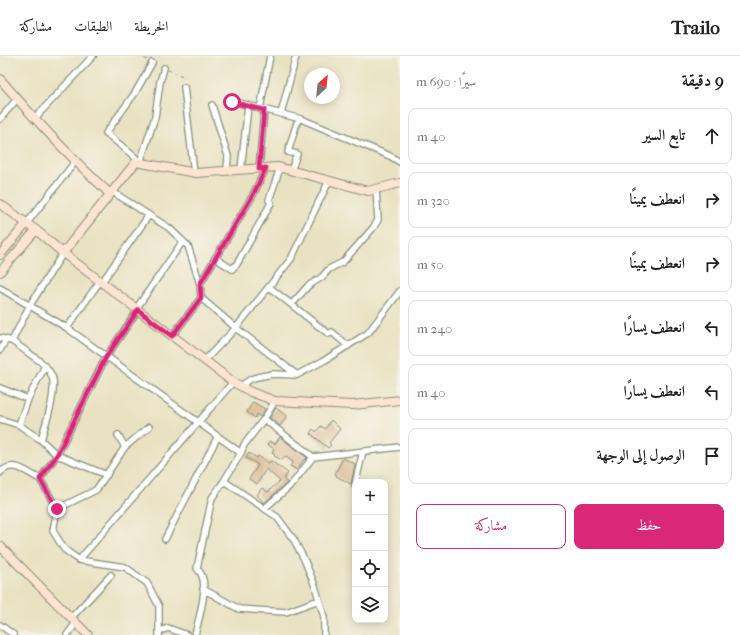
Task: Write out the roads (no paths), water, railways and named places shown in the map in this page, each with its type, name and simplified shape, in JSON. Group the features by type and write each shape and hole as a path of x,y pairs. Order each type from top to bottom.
{"street":[{"path":"34,118 93,56"},
{"path":"200,284 253,195 262,168 262,109 270,56"},
{"path":"281,114 296,56"},
{"path":"152,62 135,93 106,133 136,158 138,162 194,173 280,168 368,191 400,183"},
{"path":"0,350 63,253 138,162 155,117 160,82 164,68"},
{"path":"0,79 75,162 111,193 149,214 169,228 188,246 200,284 201,298 172,336"},
{"path":"184,87 194,173"},
{"path":"0,119 17,99"},
{"path":"232,102 298,119 390,156 400,162"},
{"path":"212,105 228,156 227,171"},
{"path":"241,170 248,106"},
{"path":"291,171 297,154 288,152 298,119"},
{"path":"0,255 75,162"},
{"path":"215,258 232,269 237,264 270,203 269,200 280,168"},
{"path":"205,360 236,328 291,259 329,181"},
{"path":"292,304 308,286 329,269 344,262 373,228 378,220 376,188"},
{"path":"0,204 236,384 275,401 353,405 400,400"},
{"path":"67,328 149,214"},
{"path":"0,272 36,230"},
{"path":"40,479 57,455 106,357 182,241"},
{"path":"269,287 292,304 307,318 329,334 332,332 348,346"},
{"path":"0,288 67,328 241,453"},
{"path":"79,560 199,422 236,384 257,377 273,374 297,375 325,360 368,333 398,297 400,291"},
{"path":"201,298 236,328 297,375"},
{"path":"6,340 45,366 53,379 52,396 41,440"},
{"path":"19,425 28,398 45,366"},
{"path":"0,388 28,398"},
{"path":"195,635 203,589 202,577 197,568 212,498 224,481 244,446 264,420 275,401"},
{"path":"0,419 19,425 41,440 57,455 107,475"},
{"path":"264,420 314,457 400,447"},
{"path":"57,509 96,490 126,446 149,428"},
{"path":"118,435 126,446"},
{"path":"165,539 218,436"},
{"path":"356,479 363,451"},
{"path":"265,508 292,484 314,457"},
{"path":"1,471 6,467 13,466 40,479 57,509 54,531 64,549 79,560 125,567 147,583 158,606 159,633 168,628 187,635"},
{"path":"224,481 277,517 294,540 304,559 319,600 324,616 324,635"},
{"path":"0,546 88,635"},
{"path":"67,635 73,621 111,575"},
{"path":"203,589 239,609 286,612 319,600"},
{"path":"0,625 14,635"}]}
